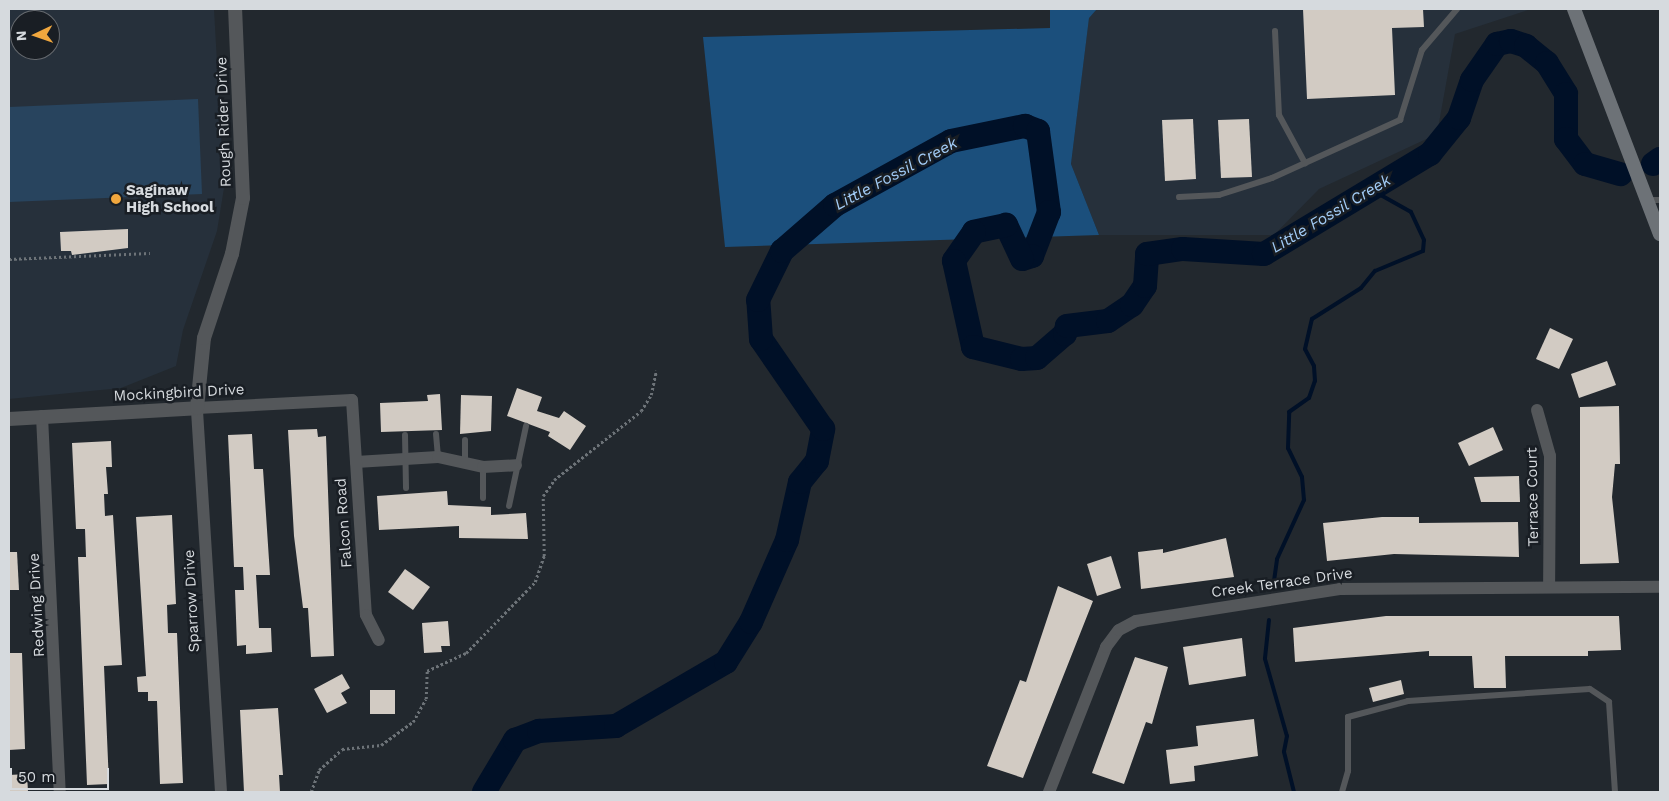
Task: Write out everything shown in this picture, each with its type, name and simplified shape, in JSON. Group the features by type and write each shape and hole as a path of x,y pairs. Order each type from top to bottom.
{"main road":[{"path":"1574,9 1654,200 1660,234"}],"street":[{"name":"Rough Rider Drive","path":"198,408 204,338 232,254 244,198 235,9"},
{"name":"Mockingbird Drive","path":"9,419 352,400"},
{"name":"Falcon Road","path":"352,400 366,615 379,640"},
{"name":"Sparrow Drive","path":"198,408 221,792"},
{"name":"Terrace Court","path":"1537,410 1550,456 1549,586"},
{"name":"Redwing Drive","path":"42,416 60,792"},
{"path":"356,462 438,457 465,460 483,467 516,465"},
{"name":"Creek Terrace Drive","path":"1049,792 1106,647 1118,630 1136,621 1340,589 1549,586 1660,587"}],"lane":[{"path":"1179,197 1219,195 1305,162 1400,120 1422,50 1457,9"},
{"path":"1275,31 1279,116 1305,162"},
{"path":"509,506 516,465 526,426"},
{"path":"436,434 438,457"},
{"path":"405,435 406,488"},
{"path":"465,440 465,460"},
{"path":"483,467 483,498"},
{"path":"1342,792 1348,771 1348,717 1408,701 1590,689 1609,702 1615,792"}],"path":[{"path":"9,259 150,253"},
{"path":"311,792 319,770 342,749 381,745 413,722 426,699 427,671 466,653 535,582 544,556 543,496 554,480 641,411 651,395 656,371"}],"shaded area":[{"name":"Saginaw High School","path":"9,9 214,9 224,188 217,231 183,330 176,366 121,388 9,399"},
{"path":"1050,9 1097,9 1089,18 1071,164 1099,235 725,247 703,37 1050,28"},
{"path":"1097,9 1531,9 1455,34 1437,134 1319,189 1274,235 1099,235 1071,164 1089,17"},
{"path":"198,99 202,194 9,202 9,107"}],"building":[{"path":"1303,9 1423,9 1424,27 1392,28 1395,95 1307,99"},
{"path":"1193,119 1196,179 1165,181 1162,120"},
{"path":"1249,119 1252,177 1221,178 1218,120"},
{"path":"128,229 128,248 72,255 71,251 61,251 60,232"},
{"path":"1550,328 1573,339 1559,369 1536,359"},
{"path":"1607,361 1616,385 1579,398 1571,374"},
{"path":"517,388 542,397 537,411 559,418 564,411 586,426 570,450 548,436 550,432 507,416"},
{"path":"440,394 442,430 381,432 380,403 428,401 427,395"},
{"path":"461,395 492,396 491,431 460,434"},
{"path":"1619,406 1620,464 1615,464 1612,497 1619,563 1580,564 1580,407"},
{"path":"1493,427 1503,450 1469,466 1458,443"},
{"path":"317,429 318,437 326,436 334,656 311,657 308,608 303,608 294,536 288,430"},
{"path":"252,434 254,469 263,469 270,575 256,575 259,628 271,628 272,652 246,654 246,645 237,646 235,590 244,590 243,567 234,567 228,435"},
{"path":"111,441 112,467 106,467 108,494 104,494 105,516 113,515 122,665 104,666 109,784 87,785 78,557 86,557 85,529 76,529 72,443"},
{"path":"1519,476 1520,502 1481,502 1474,477"},
{"path":"447,491 448,505 491,507 491,515 526,513 528,539 459,538 459,526 379,530 377,496"},
{"path":"172,515 176,604 167,605 168,633 177,633 183,783 160,784 157,701 148,701 148,692 138,692 137,677 146,676 136,517"},
{"path":"1382,517 1419,517 1419,523 1518,522 1519,557 1394,554 1327,561 1323,523"},
{"path":"1226,538 1234,577 1141,589 1138,552 1163,549 1163,553"},
{"path":"9,552 17,552 19,590 9,590"},
{"path":"1111,556 1121,588 1097,596 1087,564"},
{"path":"405,569 430,587 413,610 388,592"},
{"path":"1058,586 1093,601 1023,778 987,766 1020,680 1026,682"},
{"path":"1386,616 1619,616 1621,650 1588,651 1588,656 1505,656 1506,688 1474,688 1472,656 1429,656 1429,651 1295,662 1293,628"},
{"path":"448,621 450,646 441,646 442,652 424,653 422,623"},
{"path":"1242,638 1246,676 1189,685 1183,647"},
{"path":"9,653 22,653 25,749 9,750"},
{"path":"1135,657 1168,667 1152,724 1146,722 1124,784 1092,773"},
{"path":"342,674 350,688 341,693 347,703 327,713 314,689"},
{"path":"1401,680 1404,694 1373,702 1369,688"},
{"path":"370,690 395,690 395,714 370,714"},
{"path":"278,708 283,775 279,775 280,792 244,792 240,710"},
{"path":"1254,719 1258,756 1194,766 1195,781 1170,784 1166,750 1198,746 1196,726"},
{"path":"27,774 28,792 9,792 9,775"}],"waterway":[{"name":"Little Fossil Creek","path":"484,792 515,740 539,731 616,726 726,662 751,622 787,540 800,482 817,461 823,429 761,339 758,300 782,251 835,205 951,141 1025,126 1038,131 1049,212 1032,256 1022,259 1006,225 974,232 954,261 973,347 1022,359 1037,358 1065,334 1067,326 1108,321 1132,305 1145,286 1147,254 1183,249 1264,254 1430,154 1459,118 1472,80 1497,44 1511,41 1526,46 1547,63 1566,94 1566,139 1585,164 1621,174"},
{"name":"Little Fossil Creek","path":"1653,164 1660,159"},
{"path":"1274,581 1277,559 1304,500 1302,477 1288,448 1289,412 1309,398 1315,381 1314,366 1305,349 1312,319 1361,288 1375,271 1423,251 1424,240 1411,212 1372,190"},
{"path":"1269,620 1265,659 1287,736 1284,752 1294,792"}],"place":[{"name":"Saginaw High School","path":"116,199"}]}
